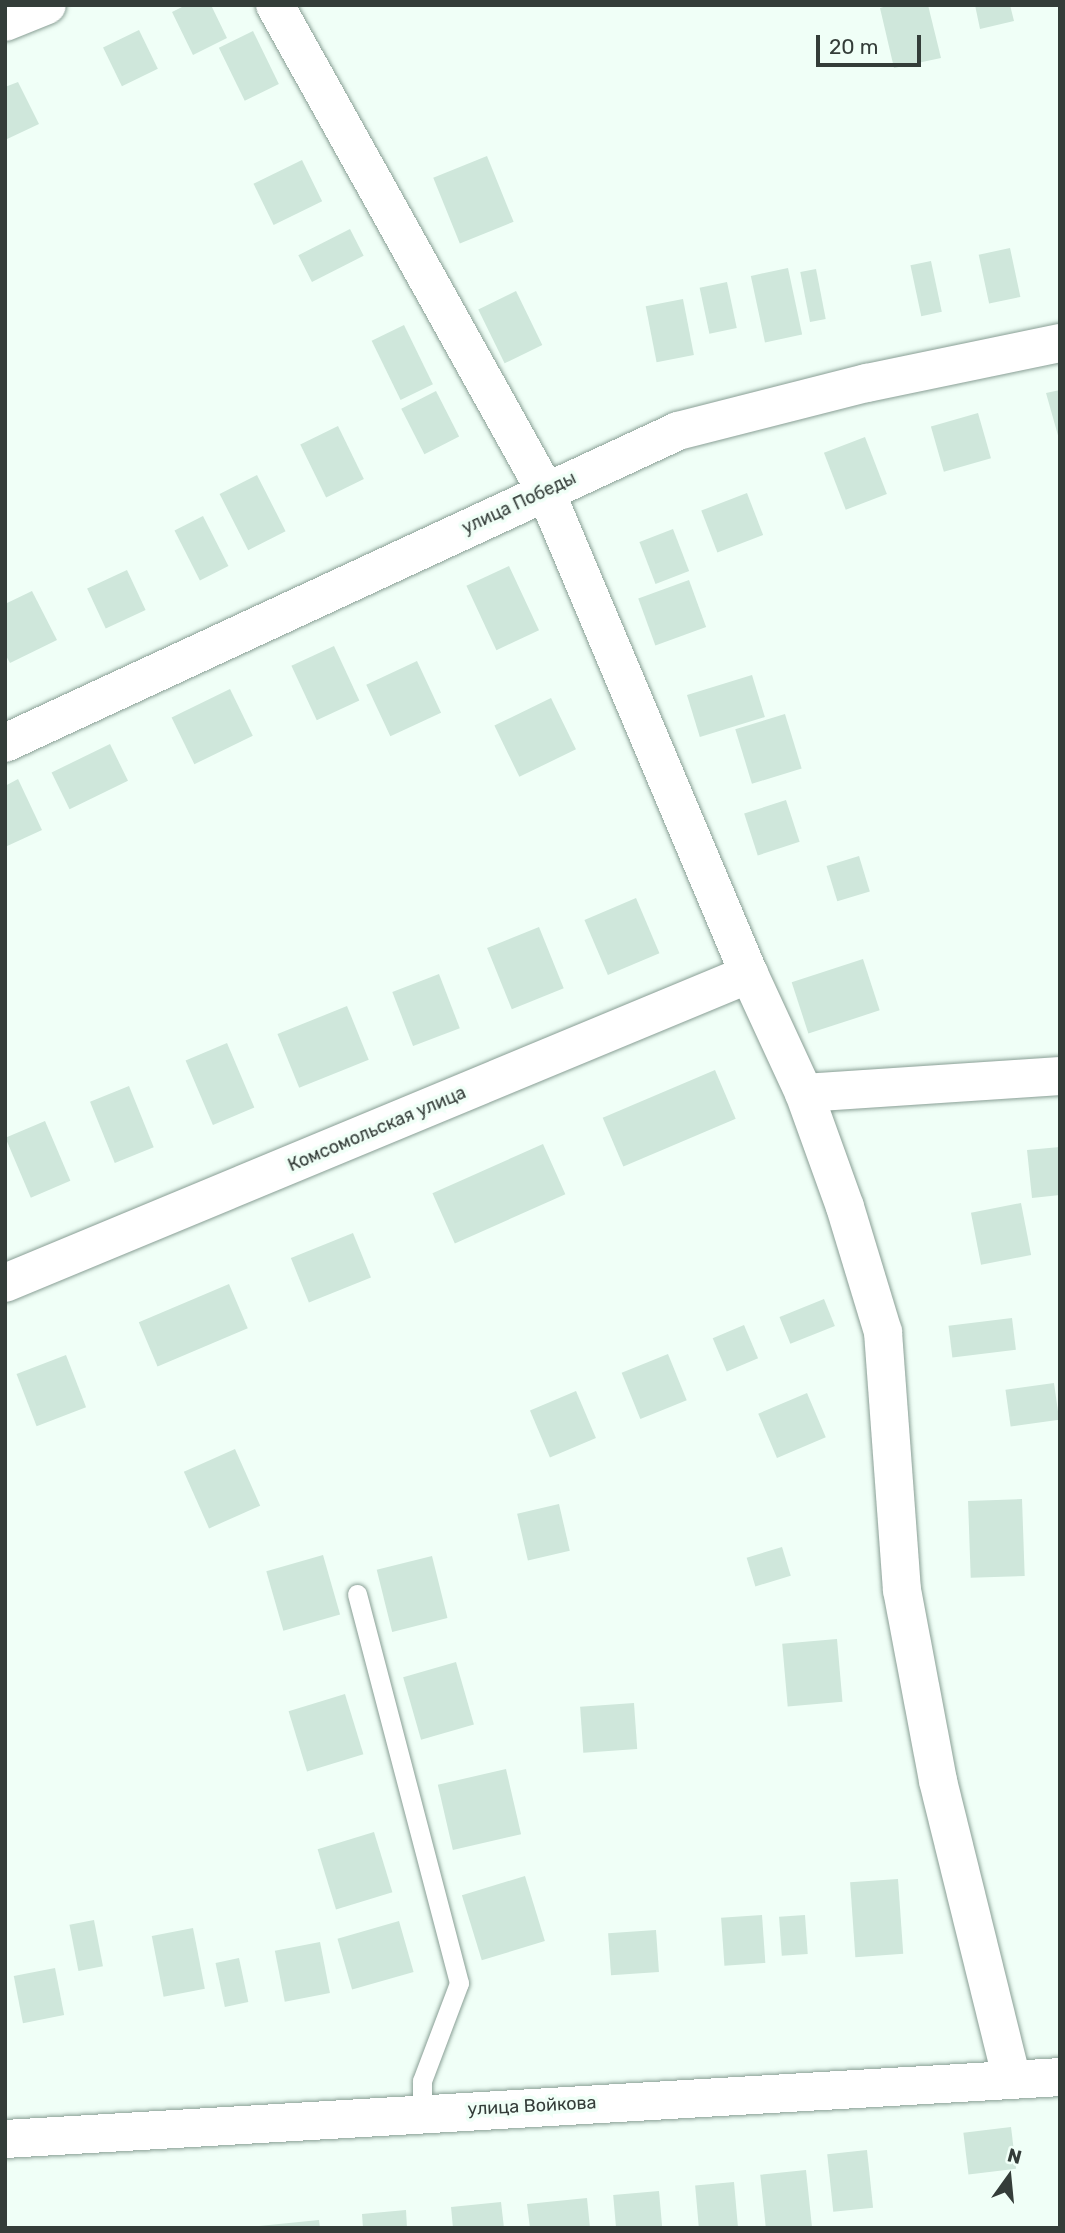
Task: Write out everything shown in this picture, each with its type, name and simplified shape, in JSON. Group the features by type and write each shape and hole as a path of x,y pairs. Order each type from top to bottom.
{"street":[{"path":"5,22 47,5"},
{"path":"275,5 545,490 749,974 804,1093 883,1332 902,1590 938,1781 1011,2077"},
{"name":"улица Победы","path":"5,743 305,607 545,490 678,431 867,383 1060,343"},
{"name":"Комсомольская улица","path":"5,1283 749,974"},
{"path":"804,1093 1060,1076"},
{"name":"улица Войкова","path":"5,2140 1011,2077 1060,2077"}],"lane":[{"path":"357,1594 459,1983 422,2081 422,2113"}],"building":[{"path":"186,5 211,5 227,38 193,55 172,12"},
{"path":"890,5 928,5 941,58 894,68 880,8"},
{"path":"975,5 1010,5 1014,21 980,29"},
{"path":"139,30 158,69 122,86 103,48"},
{"path":"253,31 279,84 245,101 219,48"},
{"path":"18,82 39,124 5,140 5,87"},
{"path":"487,156 514,222 460,244 433,178"},
{"path":"302,160 322,201 274,225 253,184"},
{"path":"350,229 364,256 312,282 298,255"},
{"path":"1010,248 1020,297 989,304 979,255"},
{"path":"931,261 942,312 921,316 910,265"},
{"path":"788,268 802,335 765,342 751,276"},
{"path":"816,269 826,319 810,322 800,272"},
{"path":"727,282 737,328 709,334 700,288"},
{"path":"516,291 542,345 505,363 478,309"},
{"path":"683,299 694,355 657,362 646,306"},
{"path":"404,325 433,384 401,400 372,341"},
{"path":"1060,390 1060,439 1059,439 1046,393"},
{"path":"436,391 459,436 424,454 401,409"},
{"path":"978,413 991,458 944,472 931,427"},
{"path":"338,426 364,479 326,497 300,444"},
{"path":"865,437 887,494 846,510 824,453"},
{"path":"257,475 286,531 248,550 220,494"},
{"path":"747,493 763,535 717,553 701,511"},
{"path":"203,516 228,566 200,580 174,531"},
{"path":"673,529 689,571 656,584 639,542"},
{"path":"509,566 539,630 496,650 466,586"},
{"path":"127,570 146,610 106,628 87,589"},
{"path":"689,580 706,627 655,645 638,598"},
{"path":"32,591 57,640 10,663 5,654 5,604"},
{"path":"334,646 359,700 317,720 291,666"},
{"path":"417,661 441,713 390,736 366,685"},
{"path":"752,675 765,717 700,737 687,695"},
{"path":"230,689 253,736 194,764 172,717"},
{"path":"551,698 576,749 519,777 494,726"},
{"path":"785,714 802,769 752,784 735,729"},
{"path":"110,744 128,781 70,809 52,772"},
{"path":"18,779 42,830 5,847 5,786"},
{"path":"786,800 800,842 758,855 744,814"},
{"path":"859,856 870,891 837,901 826,866"},
{"path":"636,898 659,953 608,975 584,920"},
{"path":"539,927 564,988 512,1009 487,948"},
{"path":"863,959 880,1010 808,1034 792,982"},
{"path":"439,974 460,1028 413,1046 392,992"},
{"path":"347,1006 369,1060 299,1088 277,1034"},
{"path":"227,1043 254,1107 213,1125 186,1061"},
{"path":"715,1070 736,1119 623,1166 603,1118"},
{"path":"129,1086 154,1147 115,1163 90,1102"},
{"path":"45,1121 70,1181 31,1198 5,1138"},
{"path":"543,1144 565,1194 455,1243 432,1193"},
{"path":"1060,1147 1060,1195 1032,1198 1027,1150"},
{"path":"1021,1203 1031,1255 981,1265 971,1213"},
{"path":"353,1233 371,1278 309,1303 291,1258"},
{"path":"229,1284 248,1328 158,1366 139,1322"},
{"path":"824,1299 835,1326 790,1344 779,1317"},
{"path":"1012,1318 1016,1350 952,1358 948,1326"},
{"path":"744,1325 758,1358 727,1371 713,1338"},
{"path":"668,1354 687,1400 640,1419 622,1373"},
{"path":"66,1355 86,1407 37,1426 17,1374"},
{"path":"1054,1383 1059,1420 1011,1426 1005,1390"},
{"path":"576,1391 596,1438 550,1457 530,1411"},
{"path":"807,1393 826,1437 777,1458 758,1414"},
{"path":"235,1449 260,1506 209,1528 184,1472"},
{"path":"1022,1499 1025,1576 971,1578 968,1501"},
{"path":"559,1504 570,1551 528,1560 517,1514"},
{"path":"782,1547 791,1576 755,1587 747,1558"},
{"path":"323,1555 340,1615 283,1631 266,1571"},
{"path":"432,1556 447,1618 392,1632 377,1570"},
{"path":"837,1639 842,1702 788,1707 782,1644"},
{"path":"456,1662 474,1724 421,1740 403,1677"},
{"path":"345,1694 363,1754 307,1771 289,1711"},
{"path":"634,1703 637,1749 583,1753 580,1707"},
{"path":"506,1769 521,1834 453,1850 438,1785"},
{"path":"374,1832 392,1892 336,1909 318,1849"},
{"path":"525,1876 545,1941 482,1960 462,1895"},
{"path":"898,1879 903,1954 855,1957 850,1882"},
{"path":"762,1915 765,1963 724,1966 721,1918"},
{"path":"805,1915 808,1954 782,1956 779,1917"},
{"path":"94,1920 103,1966 78,1971 69,1925"},
{"path":"399,1921 414,1972 352,1990 337,1939"},
{"path":"193,1928 205,1989 164,1997 152,1936"},
{"path":"656,1930 659,1972 611,1975 608,1933"},
{"path":"320,1942 330,1993 285,2002 275,1951"},
{"path":"239,1958 248,2002 225,2007 216,1963"},
{"path":"55,1968 64,2015 23,2023 14,1976"},
{"path":"1011,2127 1016,2169 968,2175 963,2133"},
{"path":"867,2150 873,2208 833,2212 827,2154"},
{"path":"806,2170 812,2228 766,2228 760,2175"},
{"path":"734,2182 738,2228 699,2228 695,2185"},
{"path":"659,2191 662,2228 616,2228 613,2195"},
{"path":"587,2198 590,2228 530,2228 527,2204"},
{"path":"501,2202 504,2228 453,2228 451,2207"},
{"path":"406,2210 407,2228 363,2228 362,2214"},
{"path":"319,2220 320,2228 259,2228 259,2226"}]}
